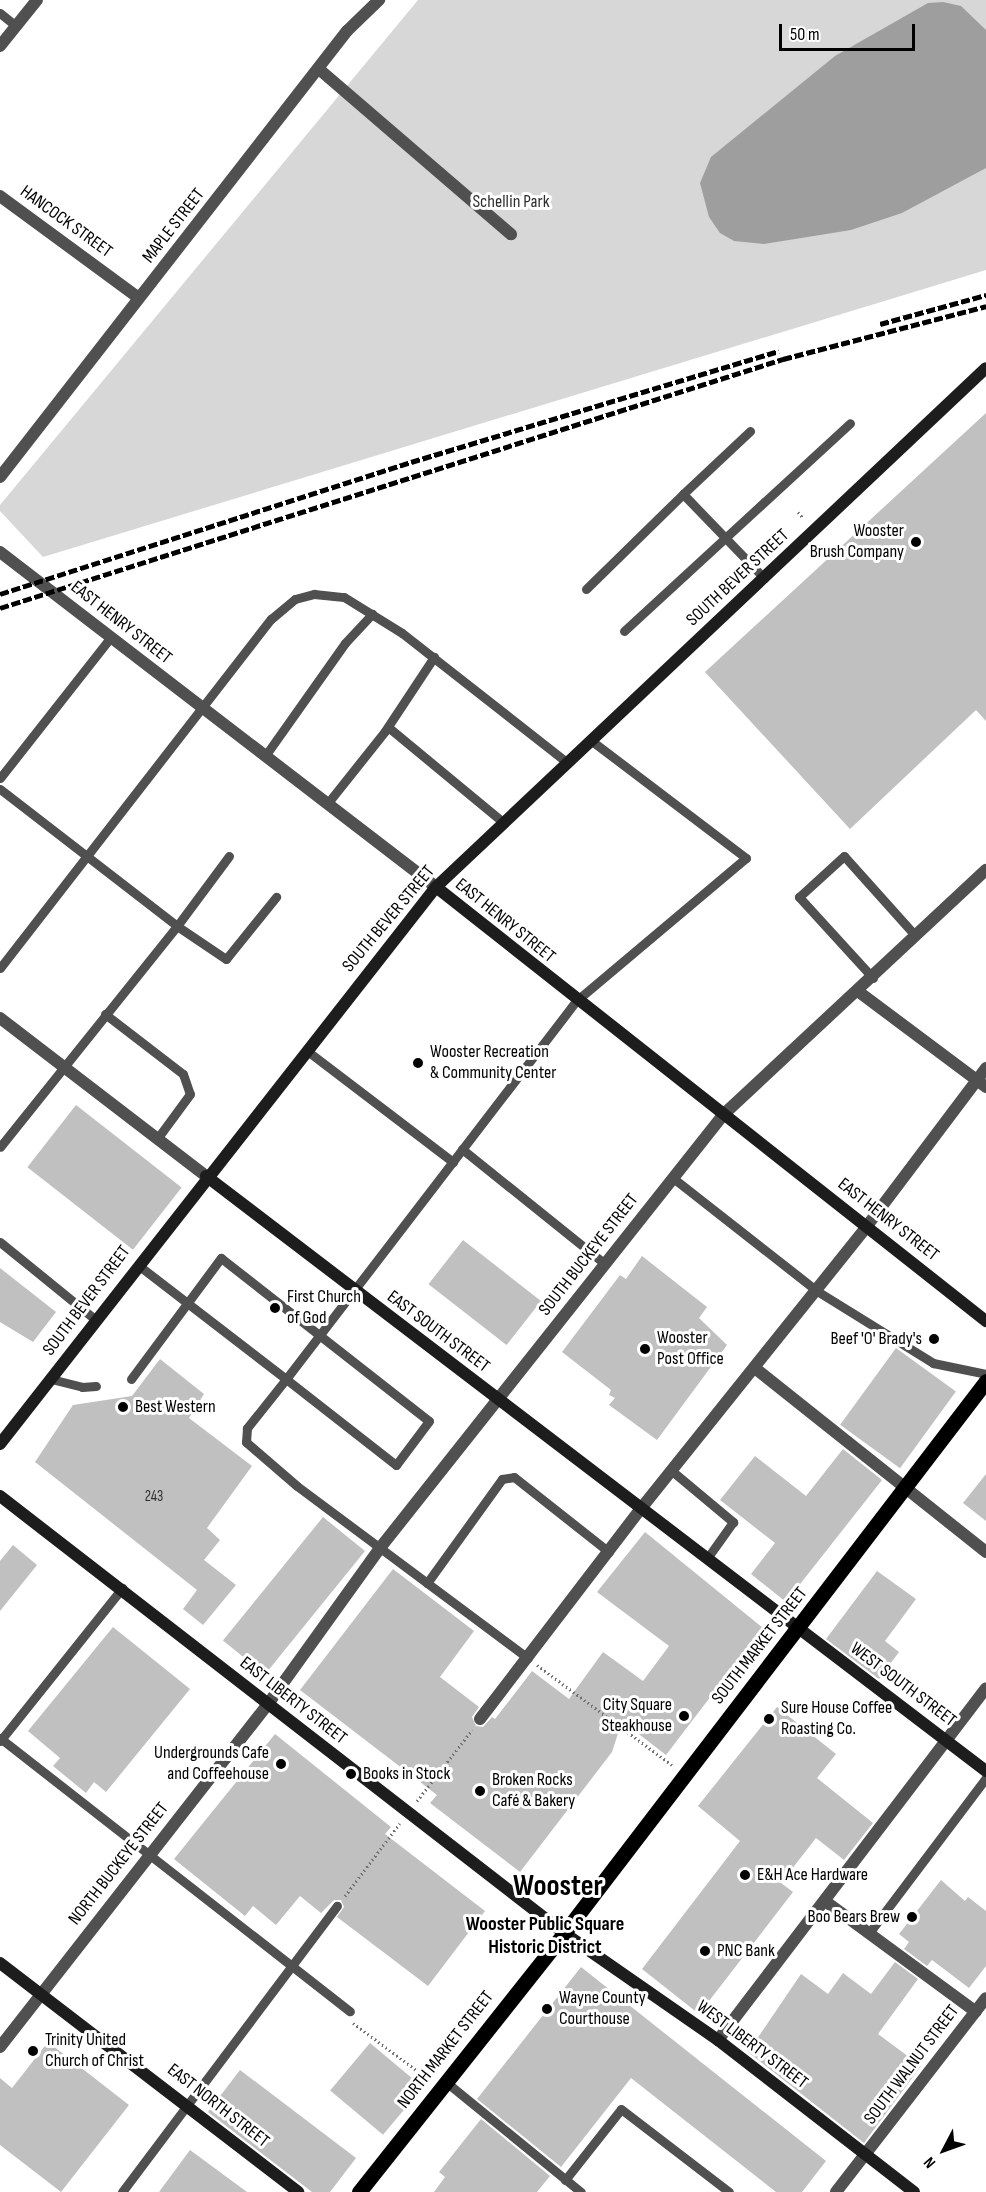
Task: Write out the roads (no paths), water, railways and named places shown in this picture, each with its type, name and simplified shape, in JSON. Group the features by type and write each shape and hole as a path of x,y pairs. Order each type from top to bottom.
{"main road":[{"name":"SOUTH BEVER STREET","path":"0,1444 206,1176 436,887 948,401 986,368"},
{"name":"SOUTH BEVER STREET","path":"948,401 986,373"},
{"name":"EAST HENRY STREET","path":"436,887 576,1001 724,1114 986,1321"},
{"name":"EAST SOUTH STREET","path":"206,1176 498,1401 643,1506 799,1629"},
{"name":"SOUTH MARKET STREET","path":"564,1933 907,1489 986,1381"},
{"name":"EAST LIBERTY STREET","path":"0,1496 122,1588 407,1814 564,1933"},
{"name":"WEST SOUTH STREET","path":"799,1629 986,1771"},
{"name":"WEST LIBERTY STREET","path":"564,1933 718,2040 914,2192"},
{"name":"NORTH MARKET STREET","path":"359,2192 564,1933"},
{"name":"EAST NORTH STREET","path":"0,1963 190,2106 298,2192"}],"street":[{"path":"0,46 37,0"},
{"name":"MAPLE STREET","path":"0,477 320,70 347,31 379,0"},
{"path":"320,70 511,234"},
{"name":"HANCOCK STREET","path":"0,196 140,298"},
{"name":"EAST HENRY STREET","path":"0,552 436,887"},
{"name":"SOUTH BUCKEYE STREET","path":"268,1704 380,1548 724,1114 859,992 915,935 986,870"},
{"path":"859,992 981,1083"},
{"name":"EAST SOUTH STREET","path":"0,1018 206,1176"},
{"path":"480,1719 643,1506 756,1369 981,1083 986,1068"},
{"path":"756,1369 986,1552"},
{"path":"718,2040 986,1688"},
{"name":"NORTH BUCKEYE STREET","path":"0,2047 268,1704"},
{"path":"825,1900 976,2012"},
{"name":"SOUTH WALNUT STREET","path":"836,2192 986,1998"}],"lane":[{"path":"0,13 16,26"},
{"path":"624,631 850,423"},
{"path":"585,588 750,430"},
{"path":"683,494 764,578"},
{"path":"0,968 271,619 295,599 314,594 344,597 434,657 568,763"},
{"path":"266,756 345,643 372,614"},
{"path":"0,778 111,637"},
{"path":"327,804 388,727 434,657"},
{"path":"388,727 504,823"},
{"path":"528,1658 297,1486 246,1442 247,1428 355,1291 576,1001 746,858 592,741"},
{"path":"0,789 177,926 226,958 276,897"},
{"path":"0,1147 177,926 229,856"},
{"path":"873,978 799,897 844,856 915,935"},
{"path":"105,1014 183,1074 190,1094 157,1139"},
{"path":"306,1050 453,1161"},
{"path":"462,1149 604,1264"},
{"path":"673,1178 817,1291 933,1363 986,1374"},
{"path":"0,1242 96,1320"},
{"path":"131,1379 187,1303 221,1258 429,1421 396,1465 286,1379 187,1303 138,1265"},
{"path":"51,1379 82,1387 96,1386"},
{"path":"672,1471 733,1522 708,1557"},
{"path":"427,1583 502,1479 514,1477 609,1552"},
{"path":"122,1588 1,1740 294,1965 350,2011"},
{"path":"869,1933 986,1778"},
{"path":"122,2192 190,2106 337,1906"},
{"path":"443,2085 581,2192"},
{"path":"566,2180 621,2109 729,2192"}],"railway":[{"path":"880,324 986,295"},
{"path":"0,608 783,359 986,306"},
{"path":"0,594 411,462 779,351"}],"place":[{"name":"Wooster Brush Company","path":"916,542"},
{"name":"Wooster Recreation & Community Center","path":"418,1063"},
{"name":"First Church of God","path":"275,1308"},
{"name":"Beef 'O' Brady's","path":"934,1339"},
{"name":"Wooster Post Office","path":"645,1349"},
{"name":"Best Western","path":"123,1407"},
{"name":"City Square Steakhouse","path":"684,1716"},
{"name":"Sure House Coffee Roasting Co.","path":"769,1719"},
{"name":"Undergrounds Cafe and Coffeehouse","path":"281,1764"},
{"name":"Books in Stock","path":"351,1774"},
{"name":"Broken Rocks Café & Bakery","path":"480,1791"},
{"name":"E&H Ace Hardware","path":"745,1875"},
{"name":"Boo Bears Brew","path":"912,1917"},
{"name":"PNC Bank","path":"705,1951"},
{"name":"Wayne County Courthouse","path":"547,2009"},
{"name":"Trinity United Church of Christ","path":"33,2051"}],"district":[{"name":"Wooster","path":"558,1886"},
{"name":"Wooster Public Square Historic District","path":"545,1936"}],"park label":[{"name":"Schellin Park","path":"511,202"}]}
